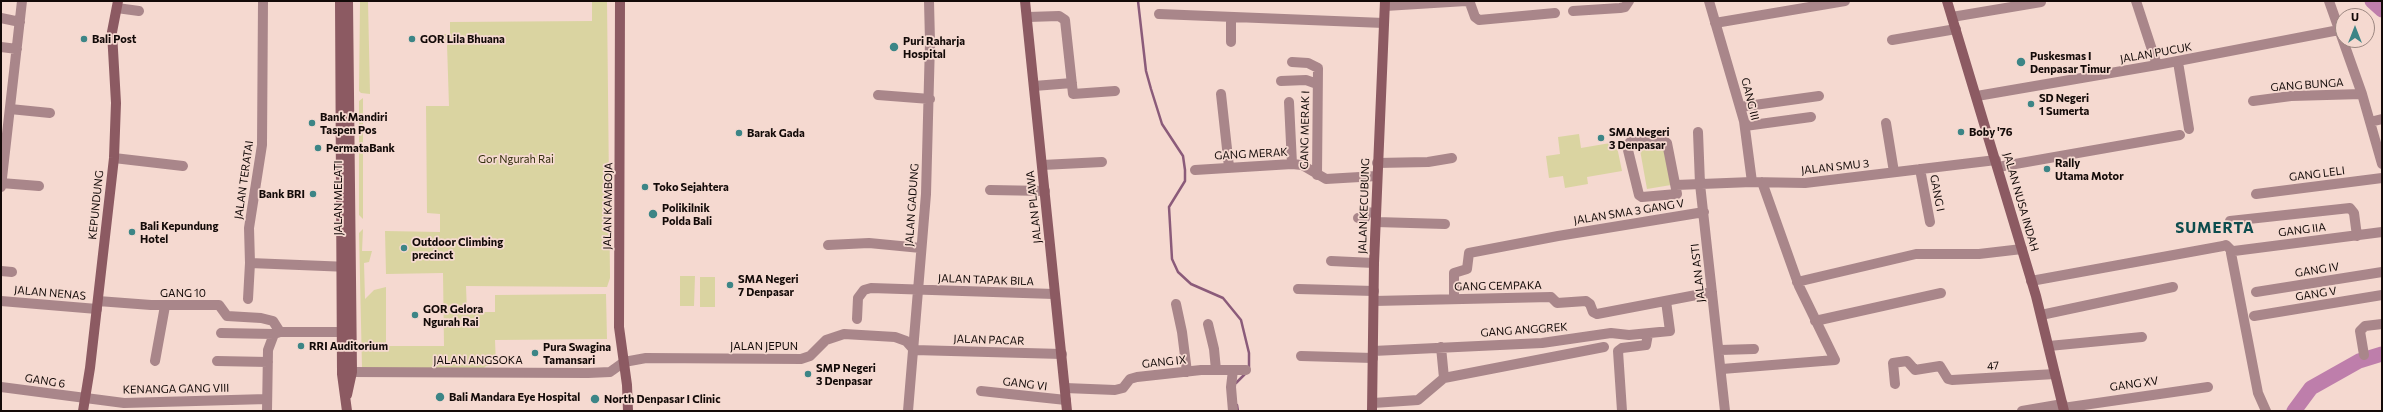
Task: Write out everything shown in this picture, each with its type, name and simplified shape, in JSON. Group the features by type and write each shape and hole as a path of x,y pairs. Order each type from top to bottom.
{"street":[{"path":"1,187 3,152 10,109 22,1"},
{"name":"JALAN TERATAI","path":"248,299 250,263 249,228 262,146 263,1"},
{"name":"JALAN MELATI","path":"340,1 347,332 352,372 346,395"},
{"name":"JALAN MELATI","path":"346,266 348,1"},
{"name":"JALAN KAMBOJA","path":"620,1 619,327 620,346 624,362 628,411"},
{"name":"JALAN GADUNG","path":"908,411 926,194 930,99 929,1"},
{"name":"JALAN PLAWA","path":"1025,1 1028,17 1054,294 1062,354 1067,411"},
{"path":"1385,3 1466,1 1470,3 1475,17 1479,20 1555,13"},
{"path":"1573,12 1620,8 1625,7 1629,1"},
{"name":"GANG III","path":"1710,1 1740,107 1757,182 1797,282 1835,361 1722,369"},
{"path":"1715,23 1845,1"},
{"name":"JALAN NUSA INDAH","path":"1947,1 1977,96 2032,282 2049,346 2063,408"},
{"path":"2136,1 2157,66"},
{"path":"2329,1 2335,18"},
{"path":"1952,17 2041,2"},
{"name":"JALAN KECUBUNG","path":"1373,407 1374,263 1377,163 1385,3"},
{"path":"117,5 139,11"},
{"name":"KEPUNDUNG","path":"83,411 86,400 114,158 116,103 112,32 117,5"},
{"path":"1159,14 1384,23"},
{"path":"1028,17 1059,16 1065,20 1074,94 1115,91"},
{"path":"1231,17 1231,42"},
{"path":"1,18 20,22"},
{"path":"1892,40 1956,29"},
{"name":"JALAN PUCUK","path":"1977,96 2157,66 2335,31"},
{"path":"1,47 17,49"},
{"path":"2345,48 2362,94 2382,164"},
{"name":"GANG MERAK I","path":"1292,62 1308,63 1318,68 1317,175"},
{"path":"2178,62 2190,129"},
{"name":"GANG MERAK I","path":"1281,81 1306,80 1317,84"},
{"path":"1034,86 1072,83"},
{"path":"1220,94 1230,167"},
{"name":"GANG BUNGA","path":"2253,101 2300,96 2362,94"},
{"path":"878,95 930,99"},
{"path":"1740,107 1819,96"},
{"path":"1289,102 1292,164"},
{"path":"10,109 50,113"},
{"path":"1744,126 1811,117"},
{"path":"2370,122 2382,118"},
{"path":"1886,123 1894,172"},
{"name":"JALAN ASTI","path":"1698,132 1700,184 1720,350 1725,411"},
{"name":"JALAN SMU 3","path":"1676,185 1757,182 1805,183 1920,169 1997,164 2180,134"},
{"path":"1661,138 1664,139 1667,143 1676,185 1676,195 1644,197 1639,195 1627,149 1628,143 1661,138"},
{"path":"114,158 183,166"},
{"path":"1377,163 1428,162 1452,158"},
{"path":"1042,165 1102,162"},
{"name":"GANG MERAK","path":"1195,170 1292,164 1302,165 1326,179 1377,176"},
{"name":"GANG I","path":"1920,169 1930,222"},
{"name":"GANG LELI","path":"2256,194 2382,178"},
{"path":"1,183 39,186"},
{"path":"990,190 1045,191"},
{"path":"2230,220 2350,208 2354,213 2357,236"},
{"path":"1358,218 1365,218 1365,212 1376,218 1445,224"},
{"name":"JALAN SMA 3 GANG V","path":"1454,298 1454,273 1467,269 1469,253 1558,236 1704,212"},
{"name":"GANG IIA","path":"2032,282 2226,245 2231,254 2382,232"},
{"path":"828,245 869,243 921,248"},
{"path":"1797,282 1916,254 1980,254 2022,249"},
{"path":"2231,254 2258,393 2266,411"},
{"path":"1331,261 1374,263"},
{"path":"250,263 346,266"},
{"path":"1,271 12,272"},
{"name":"GANG IV","path":"2256,292 2382,272"},
{"path":"2041,315 2173,287"},
{"name":"JALAN TAPAK BILA","path":"857,319 858,298 864,290 871,288 918,289 948,292 1054,294"},
{"name":"GANG CEMPAKA","path":"1298,289 1374,296 1454,298 1551,297 1557,303 1586,301 1590,304 1593,312 1597,314 1666,301"},
{"path":"1666,301 1712,292"},
{"path":"1815,321 1941,293"},
{"name":"GANG V","path":"2254,316 2382,295"},
{"name":"JALAN NENAS","path":"1,301 97,305"},
{"name":"GANG ANGGREK","path":"1301,356 1373,355 1441,347 1542,343 1611,332 1629,335 1670,331 1666,301"},
{"path":"1176,304 1182,332 1187,372"},
{"name":"GANG 10","path":"97,305 219,305 227,316 261,318 273,321 277,333"},
{"path":"155,361 166,306"},
{"path":"1208,324 1214,349 1216,370"},
{"path":"2364,355 2360,330 2365,326 2382,324"},
{"path":"222,333 347,332"},
{"name":"JALAN MELATI","path":"347,332 342,374 347,411"},
{"path":"267,411 269,343 277,333"},
{"name":"JALAN JEPUN","path":"624,362 646,358 801,359 810,356 826,340 844,334 895,337 906,341 914,350"},
{"path":"1622,411 1618,351 1622,348 1646,345 1648,334"},
{"path":"2049,346 2142,337"},
{"path":"1441,347 1444,378"},
{"path":"1373,407 1418,400 1444,378 1604,347"},
{"path":"1720,350 1754,349"},
{"name":"JALAN PACAR","path":"914,350 1062,354"},
{"path":"217,361 268,362"},
{"name":"47","path":"1895,384 1892,365 1894,362 1908,361 1915,370 1940,366 1948,379 1952,380 2055,374"},
{"name":"JALAN ANGSOKA","path":"352,372 602,373 614,371 624,362"},
{"path":"1233,370 1231,387 1233,411"},
{"name":"GANG IX","path":"1065,388 1116,390 1123,388 1134,378 1187,372 1246,370"},
{"name":"GANG 6","path":"1,387 86,400"},
{"name":"GANG XV","path":"2022,411 2063,408 2208,387"},
{"name":"GANG VI","path":"981,390 1066,400"},
{"name":"KENANGA GANG VIII","path":"86,400 150,407 267,399"}],"green space":[{"path":"360,1 368,1 370,94 361,93 359,91"},
{"name":"Gor Ngurah Rai","path":"592,1 607,1 610,278 607,287 466,286 467,312 495,312 495,295 606,294 607,339 495,340 496,365 486,366 484,368 362,368 359,233 363,229 362,251 372,251 369,262 364,263 365,299 374,290 386,287 386,346 444,346 443,273 386,274 385,231 440,232 440,214 427,213 426,106 449,106 447,44 443,43 443,34 450,34 450,22 592,21"},
{"path":"363,98 363,219 359,215 359,101"},
{"path":"1579,134 1581,148 1616,142 1622,171 1587,177 1588,184 1565,188 1563,176 1549,178 1546,156 1560,154 1558,137"},
{"path":"1664,146 1671,185 1647,189 1640,150"},
{"path":"680,276 695,276 694,306 680,306"},
{"path":"700,277 715,277 715,307 700,307"}],"waterway":[{"path":"1138,1 1146,71 1151,89 1162,124 1183,156 1185,170 1185,181 1169,207 1172,259 1178,272 1191,284 1223,298 1241,320 1249,353 1249,369"},
{"path":"2372,1 2382,10"},
{"path":"2294,411 2311,388 2359,361 2382,354"},
{"path":"1236,383 1246,373"},
{"path":"1237,405 1238,411"}],"place":[{"name":"Bali Post","path":"84,39"},
{"name":"GOR Lila Bhuana","path":"412,39"},
{"name":"Puri Raharja Hospital","path":"894,47"},
{"name":"Puskesmas I Denpasar Timur","path":"2021,62"},
{"name":"SD Negeri 1 Sumerta","path":"2031,104"},
{"name":"Bank Mandiri Taspen Pos","path":"312,123"},
{"name":"Boby '76","path":"1961,132"},
{"name":"Barak Gada","path":"739,133"},
{"name":"SMA Negeri 3 Denpasar","path":"1601,138"},
{"name":"PermataBank","path":"318,148"},
{"name":"Rally Utama Motor","path":"2047,169"},
{"name":"Toko Sejahtera","path":"645,187"},
{"name":"Bank BRI","path":"313,194"},
{"name":"Polikilnik Polda Bali","path":"653,214"},
{"name":"Bali Kepundung Hotel","path":"132,232"},
{"name":"Outdoor Climbing precinct","path":"404,248"},
{"name":"SMA Negeri 7 Denpasar","path":"730,285"},
{"name":"GOR Gelora Ngurah Rai","path":"415,315"},
{"name":"RRI Auditorium","path":"301,346"},
{"name":"Pura Swagina Tamansari","path":"535,353"},
{"name":"SMP Negeri 3 Denpasar","path":"808,374"},
{"name":"Bali Mandara Eye Hospital","path":"440,397"},
{"name":"North Denpasar I Clinic","path":"595,399"}],"district":[{"name":"SUMERTA","path":"2215,228"}]}
